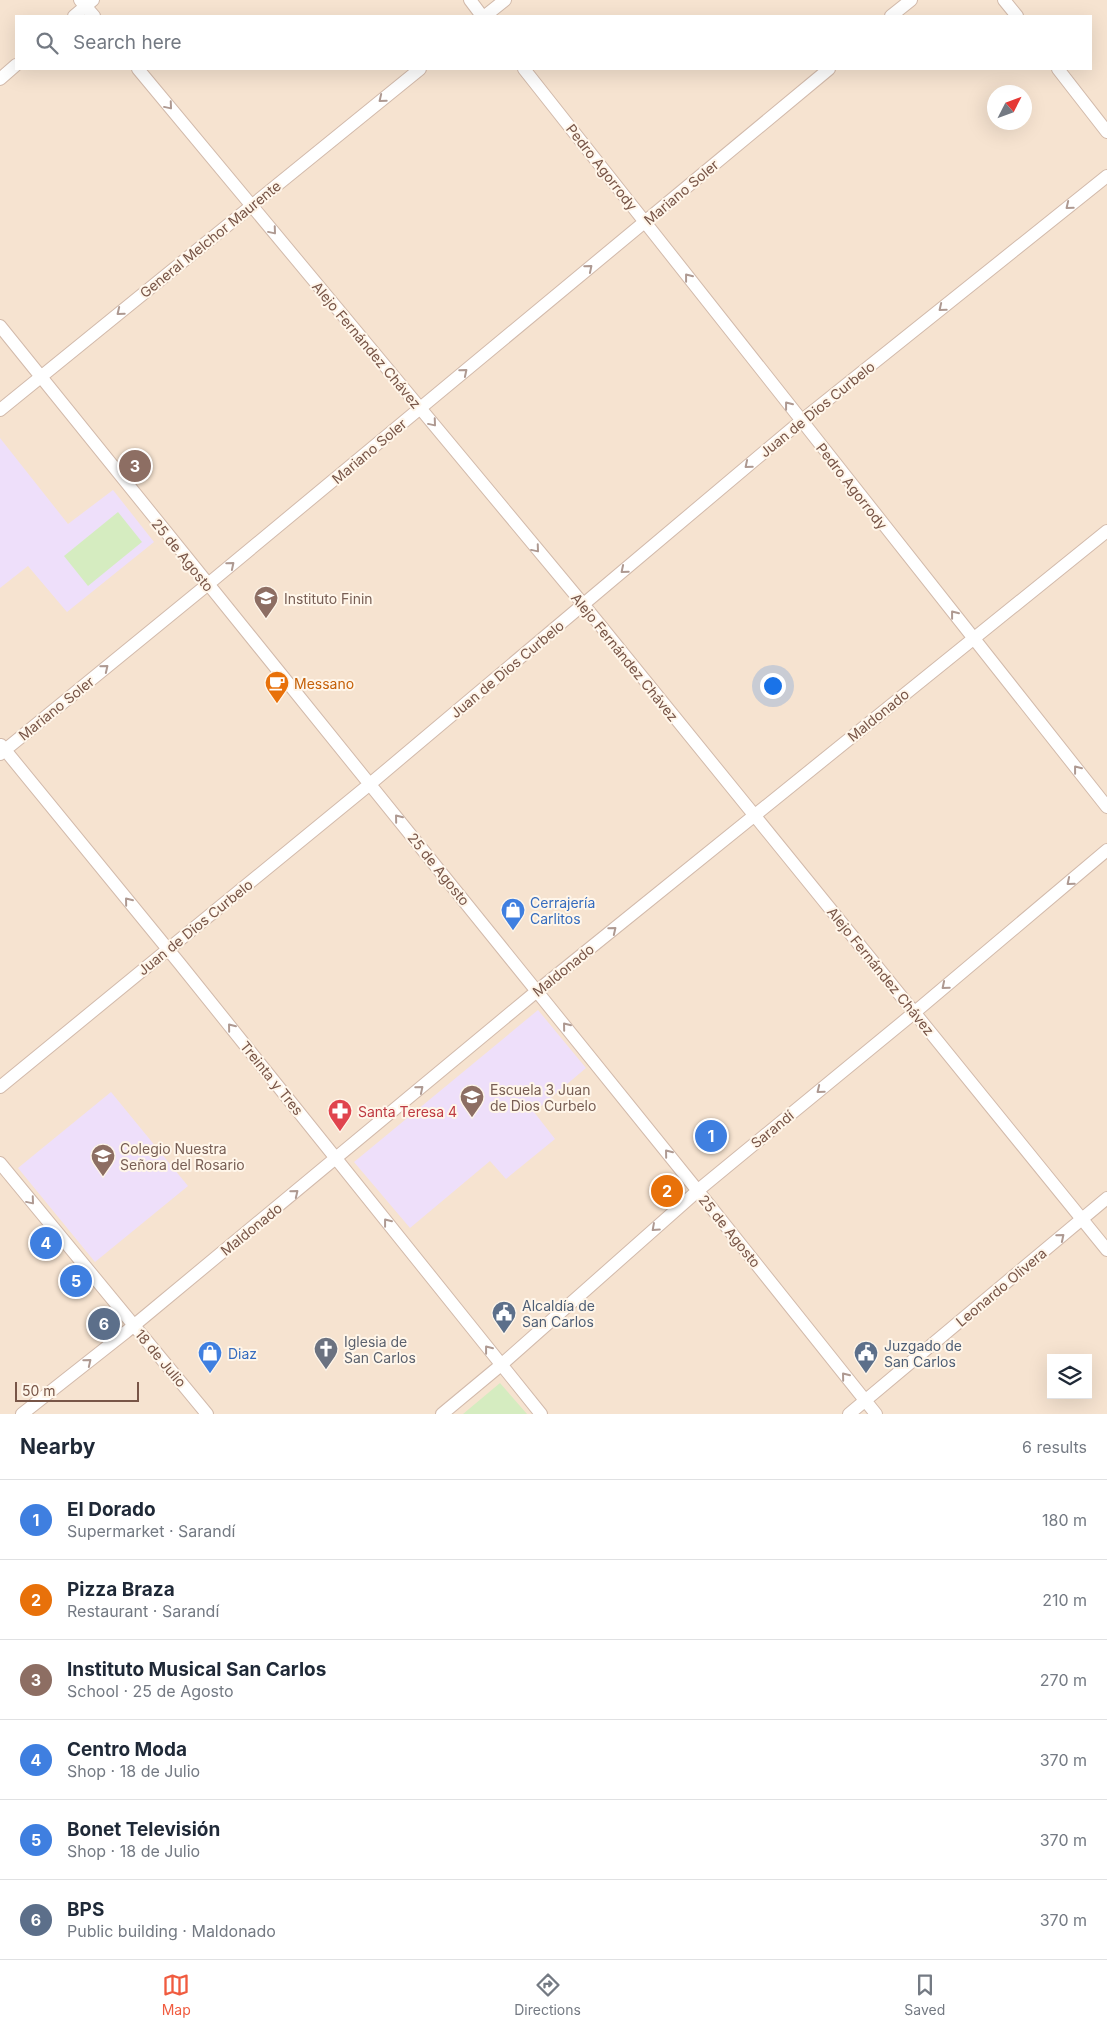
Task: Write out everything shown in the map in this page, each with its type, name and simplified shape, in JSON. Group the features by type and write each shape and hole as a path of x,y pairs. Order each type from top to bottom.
{"street":[{"path":"470,0 483,15"},
{"path":"485,15 505,0"},
{"path":"893,15 911,0"},
{"path":"1004,0 1016,15"},
{"path":"75,15 86,2 93,15"},
{"path":"0,78 15,66"},
{"name":"Alejo Fernández Chávez","path":"139,70 582,604 1107,1250"},
{"name":"General Melchor Maurente","path":"0,410 419,70"},
{"name":"Pedro Agorrody","path":"525,70 1107,807"},
{"name":"Mariano Soler","path":"2,749 207,585 828,70"},
{"path":"1059,70 1107,132"},
{"name":"Juan de Dios Curbelo","path":"0,1086 370,784 801,421 1107,176"},
{"name":"25 de Agosto","path":"0,326 207,585 698,1190 876,1414"},
{"name":"Maldonado","path":"22,1414 134,1325 537,991 1107,531"},
{"name":"Treinta y Tres","path":"2,749 168,949 541,1414"},
{"name":"Sarandí","path":"442,1414 501,1365 698,1190 915,1012 1107,850"},
{"name":"18 de Julio","path":"0,1164 208,1414"},
{"name":"Leonardo Olivera","path":"848,1414 1107,1198"}],"shaded area":[{"path":"0,0 1107,0 1107,1414 0,1414"},
{"path":"0,438 68,524 113,490 154,542 67,612 28,566 0,588"},
{"name":"Escuela 3 Juan de Dios Curbelo","path":"538,1010 586,1068 534,1112 555,1139 506,1179 490,1161 410,1228 354,1162"},
{"name":"Colegio Nuestra Señora del Rosario","path":"111,1092 188,1186 95,1262 18,1168"}],"green space":[{"path":"118,512 142,542 88,586 64,556"},
{"path":"500,1383 527,1414 463,1414"}],"place":[{"name":"Instituto Musical San Carlos","path":"135,466"},
{"name":"Instituto Finin","path":"266,619"},
{"name":"Messano","path":"277,704"},
{"name":"Cerrajería Carlitos","path":"513,931"},
{"name":"Escuela 3 Juan de Dios Curbelo","path":"472,1118"},
{"name":"Santa Teresa 4","path":"340,1132"},
{"name":"El Dorado","path":"711,1136"},
{"name":"Colegio Nuestra Señora del Rosario","path":"103,1177"},
{"name":"Pizza Braza","path":"667,1191"},
{"name":"Centro Moda","path":"46,1243"},
{"name":"Bonet Televisión","path":"76,1281"},
{"name":"BPS","path":"104,1324"},
{"name":"Alcaldía de San Carlos","path":"504,1334"},
{"name":"Iglesia de San Carlos","path":"326,1370"},
{"name":"Diaz","path":"210,1374"},
{"name":"Juzgado de San Carlos","path":"866,1374"}]}
